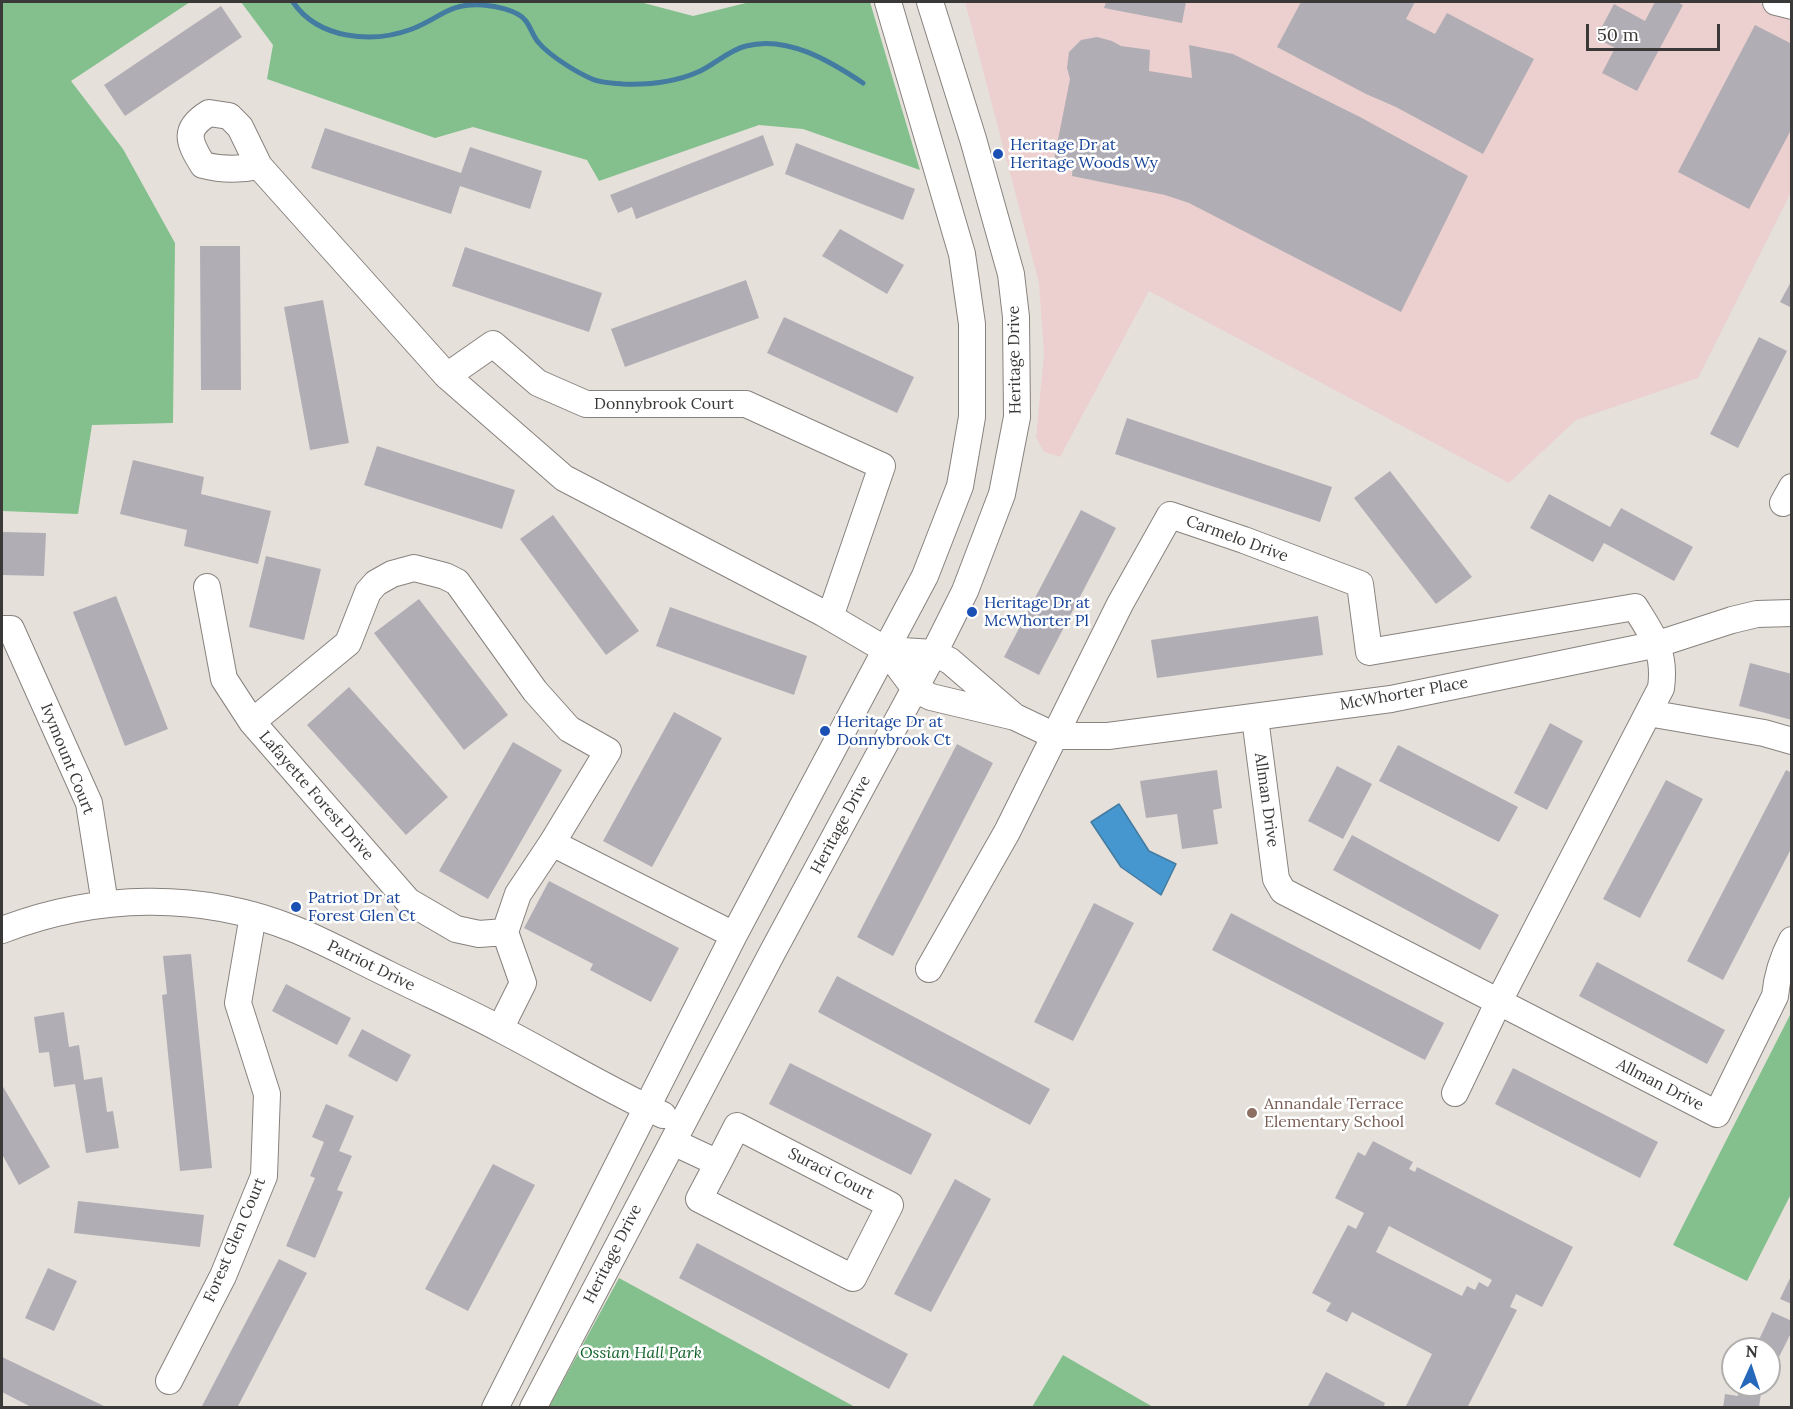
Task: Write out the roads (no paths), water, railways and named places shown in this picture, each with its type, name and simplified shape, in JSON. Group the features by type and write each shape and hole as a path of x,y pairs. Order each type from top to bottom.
{"street":[{"path":"495,1407 734,935 925,576 960,486 972,417 972,324 962,254 888,2"},
{"name":"Heritage Drive","path":"533,1407 934,653 965,591 1002,494 1017,417 1017,317 1011,274 1004,242 930,2"},
{"path":"1776,2 1791,6"},
{"path":"259,166 447,376 564,478 830,617 886,650 915,689"},
{"name":"Donnybrook Court","path":"447,376 493,344 538,383 586,404 746,404 882,466 830,617"},
{"name":"Carmelo Drive","path":"929,969 1007,832 1120,604 1170,515 1244,540 1359,584 1368,651 1635,607 1658,644"},
{"name":"Lafayette Forest Drive","path":"414,568 445,576 457,582 535,691 569,729 608,750 552,843 518,894 505,932 479,934 456,929 408,902 252,722 348,643 368,592 376,584 392,574 414,568"},
{"path":"207,587 224,679 252,722"},
{"name":"McWhorter Place","path":"915,689 931,697 1015,717 1055,736 1108,736 1391,699 1658,644 1757,614 1791,613"},
{"name":"Ivymount Court","path":"2,629 11,629 89,803 105,904"},
{"path":"1455,1093 1498,1001 1661,688 1658,644"},
{"name":"McWhorter Place","path":"886,650 934,653 950,661 1015,717"},
{"path":"1648,713 1764,733 1791,741"},
{"name":"Allman Drive","path":"1255,718 1276,879 1283,891 1717,1114 1776,996 1779,968 1791,940"},
{"path":"552,843 734,935"},
{"name":"Patriot Drive","path":"2,930 61,911 141,901 180,902 219,907 253,915 295,929 501,1029 648,1108 677,1133"},
{"name":"Forest Glen Court","path":"169,1381 223,1276 264,1176 267,1094 238,1003 253,915"},
{"path":"501,1029 523,983 505,932"},
{"name":"Suraci Court","path":"737,1126 890,1204 853,1278 699,1199 718,1163 737,1126"},
{"path":"677,1133 718,1163"}],"water":[{"path":"1119,804 1149,851 1176,864 1161,895 1121,867 1091,822"}],"waterway":[{"path":"293,2 317,24 331,31 363,37 396,34 412,29 461,6 483,5 511,11 527,23 537,41 556,58 586,76 603,82 642,84 680,78 704,69 740,48 777,44 808,52 837,66 863,83"}],"place":[{"name":"Heritage Dr at Heritage Woods Wy","path":"998,154"},
{"name":"Heritage Dr at McWhorter Pl","path":"972,612"},
{"name":"Heritage Dr at Donnybrook Ct","path":"825,731"},
{"name":"Patriot Dr at Forest Glen Ct","path":"296,907"},
{"name":"Annandale Terrace Elementary School","path":"1252,1113"}],"park label":[{"name":"Ossian Hall Park","path":"641,1353"}]}
